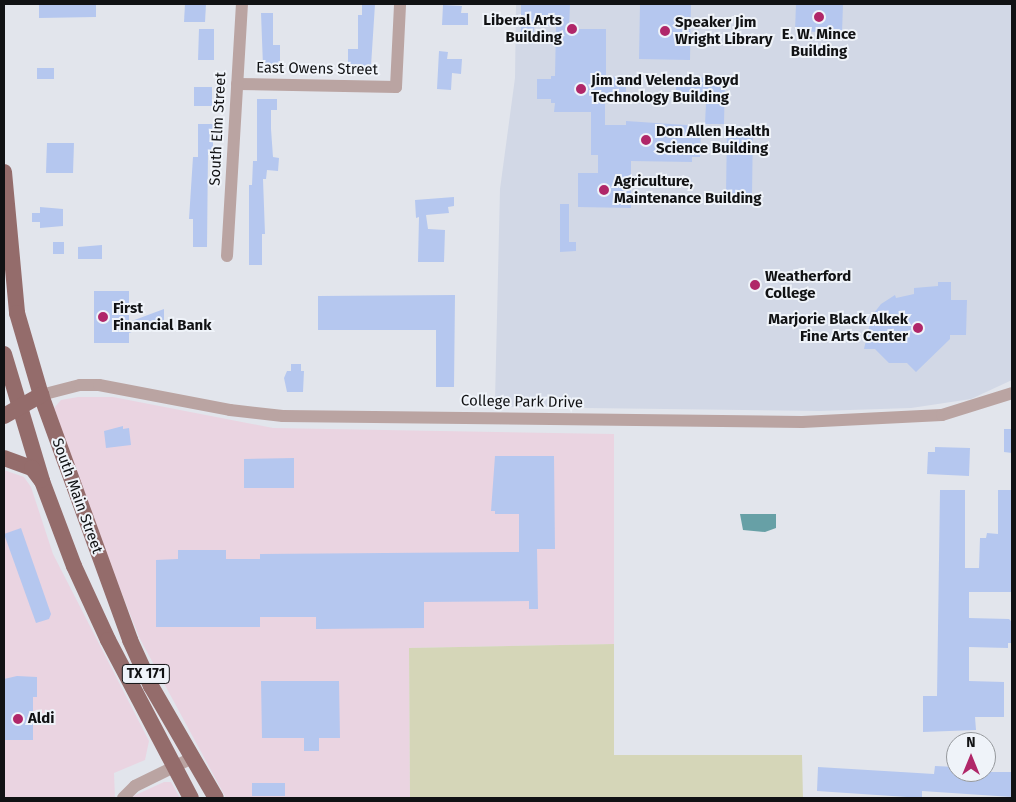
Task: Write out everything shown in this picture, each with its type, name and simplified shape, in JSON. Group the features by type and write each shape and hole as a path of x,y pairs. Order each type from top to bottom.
{"main road":[{"name":"South Main Street","path":"4,172 17,313 41,395 130,640 192,758 216,798"},
{"name":"South Main Street","path":"4,354 42,481 88,598 173,767 191,798"},
{"path":"4,416 41,395"},
{"path":"4,458 32,468 42,481"}],"street":[{"name":"South Elm Street","path":"227,256 242,4"},
{"name":"East Owens Street","path":"237,84 396,87 400,4"},
{"name":"College Park Drive","path":"41,395 80,385 99,385 230,410 283,416 786,422 942,415 1010,393"},
{"path":"123,798 135,786 192,758"}],"shaded area":[{"name":"Weatherford College","path":"516,4 1012,4 1012,380 971,399 911,408 819,411 500,407 495,401 500,189 515,78"},
{"path":"78,397 113,397 273,428 614,434 614,644 409,648 410,798 226,798 140,639 79,486 54,408 61,400"},
{"path":"4,470 24,477 31,487 53,554 149,741 145,760 114,773 115,798 4,798"},
{"path":"164,782 171,782 180,798 129,798"}],"green space":[{"path":"614,644 614,755 802,755 803,798 410,798 409,648"}],"water":[{"path":"740,514 776,514 776,528 765,532 743,530"}],"building":[{"path":"39,4 96,4 96,17 39,18"},
{"path":"185,4 206,4 205,22 184,22"},
{"path":"362,4 375,4 371,66 348,66 348,49 358,49 358,15 362,15"},
{"path":"521,4 570,4 569,29 606,29 606,76 620,77 626,83 626,96 619,102 605,102 605,125 626,125 626,121 701,126 700,157 692,157 692,162 631,161 631,208 578,207 578,173 598,173 598,155 591,155 591,112 554,112 555,103 551,103 551,99 537,99 537,79 551,79 551,76 555,76 556,26 534,26 533,44 521,44"},
{"name":"Speaker Jim Wright Library","path":"640,4 691,4 690,60 639,59"},
{"name":"E. W. Mince Building","path":"796,4 843,4 842,33 795,31"},
{"path":"443,5 462,6 461,13 468,13 468,25 442,25"},
{"path":"261,13 273,13 273,45 280,45 280,66 263,66"},
{"path":"199,29 214,29 214,60 198,60"},
{"path":"439,51 448,52 447,59 462,59 461,74 452,73 451,90 437,89"},
{"path":"37,68 54,68 54,79 37,79"},
{"path":"676,77 725,78 724,124 705,124 706,103 676,102"},
{"path":"194,87 212,87 212,106 194,106"},
{"path":"257,99 277,99 277,110 271,110 271,129 273,157 279,158 278,171 267,170 266,179 263,179 265,234 262,234 262,265 249,265 249,185 252,185 253,161 257,161"},
{"path":"198,124 213,124 213,151 208,151 207,247 193,247 193,219 189,219 193,157 198,157"},
{"path":"727,127 753,127 752,194 726,194"},
{"path":"47,143 74,143 73,173 46,173"},
{"path":"454,197 454,206 448,207 449,213 426,215 428,229 445,230 444,262 418,262 419,217 416,218 415,200"},
{"path":"560,204 569,204 569,242 576,242 576,251 560,252"},
{"path":"40,207 63,209 63,226 40,228 40,222 32,222 32,213 40,213"},
{"path":"53,242 64,242 64,254 53,254"},
{"path":"102,245 102,259 78,259 78,247"},
{"name":"Marjorie Black Alkek Fine Arts Center","path":"938,282 951,282 951,300 967,300 966,335 950,335 950,339 916,372 907,363 889,363 875,349 864,349 870,323 867,322 881,304 895,295 896,298 914,294 914,288 938,286"},
{"path":"94,291 129,291 129,322 164,309 164,320 129,333 129,343 94,343"},
{"path":"455,295 454,387 436,387 436,330 318,330 318,296"},
{"path":"291,364 301,364 301,371 304,371 303,392 287,392 284,378 287,371 291,371"},
{"path":"123,426 123,429 129,428 131,445 106,448 104,431"},
{"path":"1004,429 1012,429 1012,453 1004,452"},
{"path":"935,447 970,448 969,476 927,474 928,452 935,452"},
{"path":"495,456 554,456 555,549 537,549 538,609 529,609 529,601 424,602 424,628 316,629 316,617 260,617 260,627 156,627 156,560 178,559 178,550 226,550 226,559 260,559 260,554 519,552 519,514 495,514 495,511 491,511"},
{"path":"294,458 294,488 244,488 244,459"},
{"path":"940,490 965,490 965,568 979,568 980,538 986,538 987,533 998,534 998,490 1012,490 1012,592 969,592 969,618 1009,619 1012,622 1012,643 1008,643 1008,648 969,647 969,681 1004,682 1004,717 975,717 976,730 923,732 923,696 937,696"},
{"path":"21,528 51,614 49,619 36,623 4,534"},
{"name":"Aldi","path":"17,676 37,677 37,697 33,697 33,740 4,740 4,679"},
{"path":"261,681 339,681 340,738 319,738 319,751 304,751 304,738 262,738"},
{"path":"935,766 946,767 946,782 996,782 996,772 1012,772 1012,797 922,791 922,798 817,791 818,767 934,774"},
{"path":"252,783 285,783 285,796 252,796"}],"place":[{"name":"E. W. Mince Building","path":"819,17"},
{"name":"Liberal Arts Building","path":"572,29"},
{"name":"Speaker Jim Wright Library","path":"665,31"},
{"name":"Jim and Velenda Boyd Technology Building","path":"581,89"},
{"name":"Don Allen Health Science Building","path":"646,140"},
{"name":"Agriculture, Maintenance Building","path":"604,190"},
{"name":"Weatherford College","path":"755,285"},
{"name":"First Financial Bank","path":"103,317"},
{"name":"Marjorie Black Alkek Fine Arts Center","path":"918,328"},
{"name":"Aldi","path":"18,719"}]}
